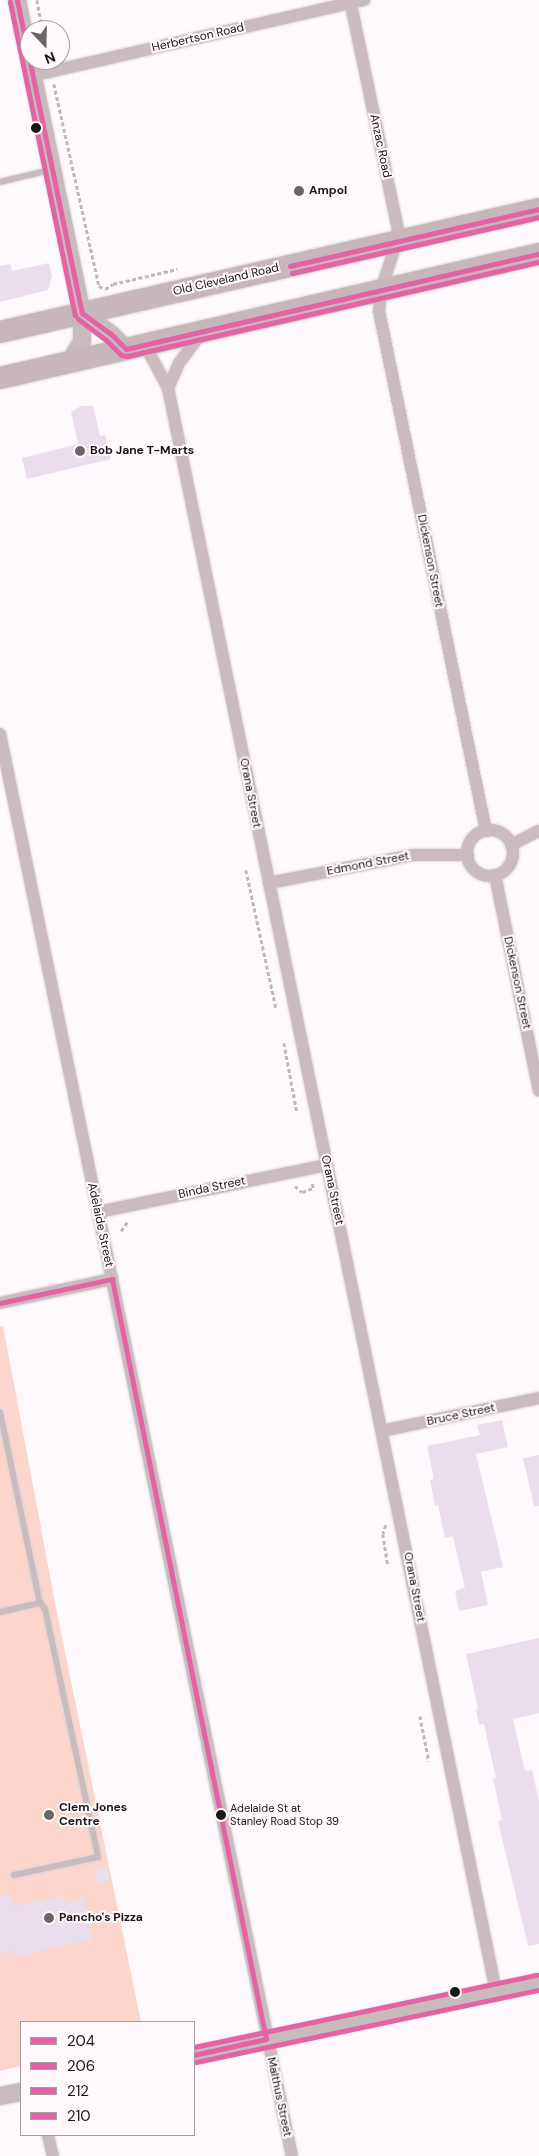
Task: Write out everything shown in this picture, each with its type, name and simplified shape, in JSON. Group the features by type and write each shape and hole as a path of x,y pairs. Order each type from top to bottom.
{"highway":[{"name":"Old Cleveland Road","path":"0,332 539,209"},
{"path":"0,378 539,254"}],"street":[{"path":"17,0 31,76 82,313 82,341 70,362"},
{"name":"Herbertson Road","path":"31,76 364,0"},
{"name":"Anzac Road","path":"350,2 397,224 397,240 381,290"},
{"name":"Dickenson Street","path":"381,290 379,311 486,831"},
{"path":"82,313 111,334 136,347"},
{"path":"168,388 179,364 202,332"},
{"name":"Orana Street","path":"136,347 168,388 496,1991"},
{"name":"Adelaide Street","path":"0,734 266,2039"},
{"path":"486,831 505,835 512,845 512,861 503,872 495,875 482,874 476,870 470,864 468,855 471,842 476,835 486,831"},
{"path":"512,845 539,831"},
{"name":"Edmond Street","path":"269,883 414,855 468,855"},
{"name":"Dickenson Street","path":"495,875 539,1091"},
{"name":"Binda Street","path":"98,1212 327,1165"},
{"path":"0,1302 112,1279"},
{"name":"Bruce Street","path":"382,1431 539,1398"},
{"path":"195,2055 539,1982"},
{"name":"Malthus Street","path":"266,2039 292,2156"},
{"path":"0,2096 20,2092"},
{"path":"48,2136 53,2156"}],"lane":[{"path":"0,182 51,170"},
{"path":"0,1412 40,1603 45,1609 98,1857 14,1875"},
{"path":"1,1611 40,1603"}],"path":[{"path":"37,0 41,20"},
{"path":"54,83 98,286 105,289 113,284 177,269"},
{"path":"246,870 276,1008"},
{"path":"284,1043 297,1112"},
{"path":"386,1524 383,1534 388,1564"},
{"path":"420,1716 429,1761"}],"shaded area":[{"name":"Clem Jones Centre","path":"3,1326 56,1608 141,2021 20,2021 20,2066 0,2071 0,1327"}],"building":[{"path":"49,263 52,276 48,290 0,302 0,266 10,264 12,271"},
{"name":"Bob Jane T-Marts","path":"81,406 93,406 100,436 105,435 111,459 27,479 22,458 78,444 71,412"},
{"path":"502,1420 508,1447 476,1454 503,1567 481,1572 488,1605 459,1611 455,1591 465,1588 453,1536 445,1538 438,1505 435,1506 430,1480 434,1479 427,1446 480,1435 477,1425"},
{"path":"539,1455 539,1506 534,1506 523,1458"},
{"path":"539,1638 539,1713 513,1719 525,1771 532,1770 539,1801 539,1944 528,1946 498,1821 502,1820 493,1778 496,1778 484,1724 479,1725 476,1709 478,1709 466,1654"},
{"path":"107,1867 110,1882 97,1884 94,1869"},
{"path":"12,1894 14,1906 65,1895 67,1903 83,1899 92,1940 14,1957 12,1950 0,1953 0,1896"}],"transit line":[{"name":"204","path":"17,0 82,313"},
{"name":"206","path":"10,2 75,315"},
{"name":"204","path":"290,266 539,209"},
{"name":"206","path":"292,273 539,217"},
{"name":"204","path":"82,313 111,334 126,349 539,254"},
{"name":"206","path":"78,319 106,340 121,355 127,356 539,262"},
{"name":"204","path":"0,1303 112,1279 266,2039 195,2055"},
{"name":"210","path":"195,2047 537,1975"},
{"name":"212","path":"196,2062 539,1990"}],"place":[{"name":"Ampol","path":"299,191"},
{"name":"Bob Jane T-Marts","path":"80,451"},
{"name":"Clem Jones Centre","path":"49,1815"},
{"name":"Adelaide St at Stanley Road Stop 39","path":"221,1815"},
{"name":"Pancho's Pizza","path":"49,1918"}]}
